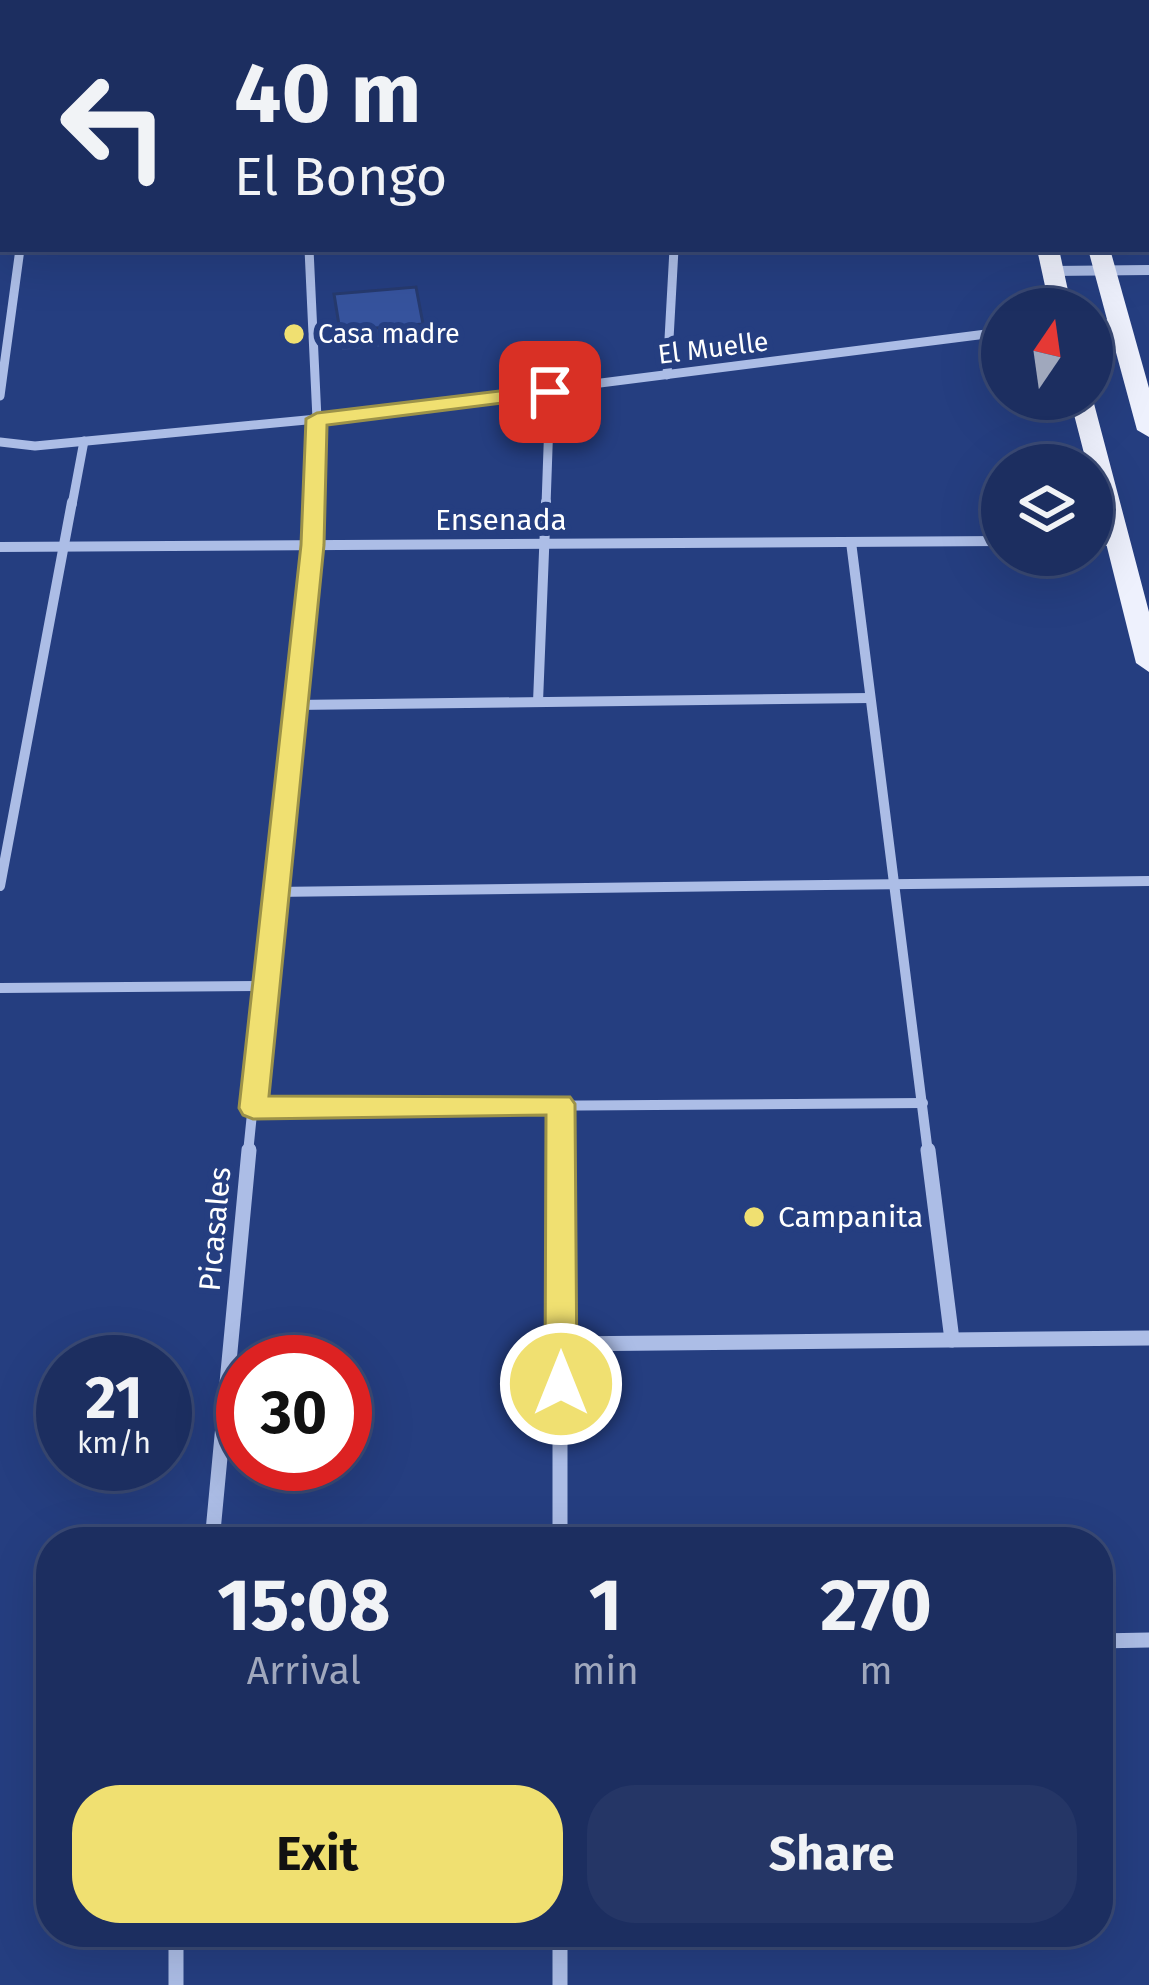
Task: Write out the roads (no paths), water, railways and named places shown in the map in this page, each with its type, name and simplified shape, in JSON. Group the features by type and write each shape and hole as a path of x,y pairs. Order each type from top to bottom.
{"main road":[{"path":"1102,260 1149,430"},
{"path":"1113,565 1149,663"}],"street":[{"path":"0,396 20,252"},
{"name":"Picasales","path":"213,1527 273,892 312,545 317,419 309,252"},
{"path":"667,375 674,252"},
{"path":"1050,260 1102,260 1149,270"},
{"path":"1113,324 1120,324"},
{"name":"El Muelle","path":"0,442 35,446 317,419 981,335"},
{"path":"538,702 550,392"},
{"path":"0,886 84,441"},
{"path":"851,542 952,1340"},
{"name":"Ensenada","path":"0,547 981,542"},
{"path":"294,705 870,698"},
{"path":"273,892 1149,881"},
{"path":"0,988 264,986"},
{"path":"253,1108 923,1103"},
{"path":"560,1104 560,1527"},
{"path":"561,1344 1149,1337"},
{"path":"1113,1641 1149,1640"},
{"path":"176,1947 176,1985"},
{"path":"560,1947 560,1985"}],"place":[{"name":"Casa madre","path":"294,334"},
{"name":"Campanita","path":"754,1217"}]}
